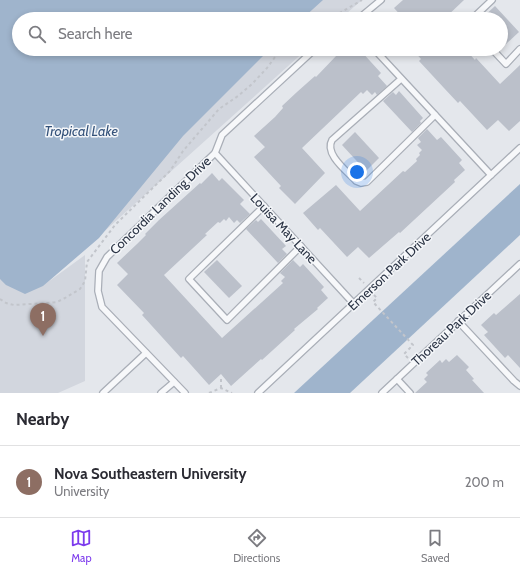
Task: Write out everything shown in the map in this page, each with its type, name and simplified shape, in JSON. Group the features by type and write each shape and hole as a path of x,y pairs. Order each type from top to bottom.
{"lane":[{"path":"366,12 381,0"},
{"path":"479,12 492,0"},
{"path":"499,56 506,64 520,49"},
{"name":"Concordia Landing Drive","path":"185,393 102,307 98,291 99,271 107,257 215,153 222,134 307,56"},
{"path":"380,56 491,175"},
{"path":"401,79 331,143 330,149 332,156 346,171 358,182 367,182 436,115"},
{"name":"Emerson Park Drive","path":"258,393 520,148"},
{"name":"Louisa May Lane","path":"215,153 354,304"},
{"path":"264,206 189,279 227,320 301,246"},
{"name":"Thoreau Park Drive","path":"382,393 520,264"},
{"path":"458,321 520,386"},
{"path":"103,393 146,353"},
{"path":"397,379 410,393"},
{"path":"161,393 174,382"}],"path":[{"path":"341,12 362,0"},
{"path":"0,299 6,303 14,305 47,303 65,298 80,289 85,282 87,262 115,225 170,171 183,151 219,109 252,84 276,56"},
{"path":"373,302 413,345 404,354"},
{"path":"221,379 221,388"},
{"path":"209,393 221,388 232,393"}],"shaded area":[{"name":"Tropical Lake","path":"0,0 362,0 348,12 12,12 12,56 299,56 48,282 85,255 85,381 58,393 0,393"}],"water":[{"name":"Tropical Lake","path":"0,0 323,0 310,12 12,12 12,56 263,56 183,136 99,238 43,286 25,294 6,285 0,279"},
{"path":"520,184 520,235 350,393 294,393"}],"building":[{"path":"403,0 464,0 451,12 398,12 394,8"},
{"path":"495,6 501,12 489,12"},
{"path":"508,20 519,32 508,42"},
{"path":"336,56 365,56 381,73 378,76 387,86 377,95 375,92 372,95 367,90 363,94 361,92 302,148 325,173 295,204 279,188 281,186 254,157 265,147 254,136 275,117 283,108 282,106 315,76 316,77"},
{"path":"418,56 471,56 475,60 476,58 500,84 520,65 520,121 509,131 498,120 487,130 460,101 458,103 419,61 421,59"},
{"path":"399,91 423,118 420,121 421,123 412,132 383,101 393,92 396,95"},
{"path":"427,129 437,140 441,137 462,160 459,163 465,170 454,180 455,182 400,233 399,232 369,258 358,247 347,257 320,228 318,230 303,213 336,185 360,211 403,171 405,172 417,161 416,159 422,150 417,145 421,142 418,138"},
{"path":"355,132 379,158 366,171 342,145"},
{"path":"212,173 219,181 222,178 244,200 240,204 250,214 240,223 237,220 234,223 229,217 226,221 224,219 220,223 218,222 205,234 207,235 164,275 222,338 283,283 281,281 285,277 280,273 293,260 300,267 303,264 324,287 321,290 328,298 262,360 261,359 231,386 221,374 209,385 183,356 181,358 142,315 144,313 117,285 128,274 117,263 159,220"},
{"path":"261,219 286,246 282,249 287,254 278,263 246,229 256,220 258,222"},
{"path":"217,260 242,286 229,298 204,272"},
{"path":"520,294 520,368 508,355 505,358 484,335 488,332 481,325 494,313 496,315"},
{"path":"457,355 469,367 466,370 474,379 472,380 484,393 415,393 427,382 424,379 428,375 426,373 440,360 442,363 446,359 449,362"}],"place":[{"name":"Nova Southeastern University","path":"43,336"}]}
